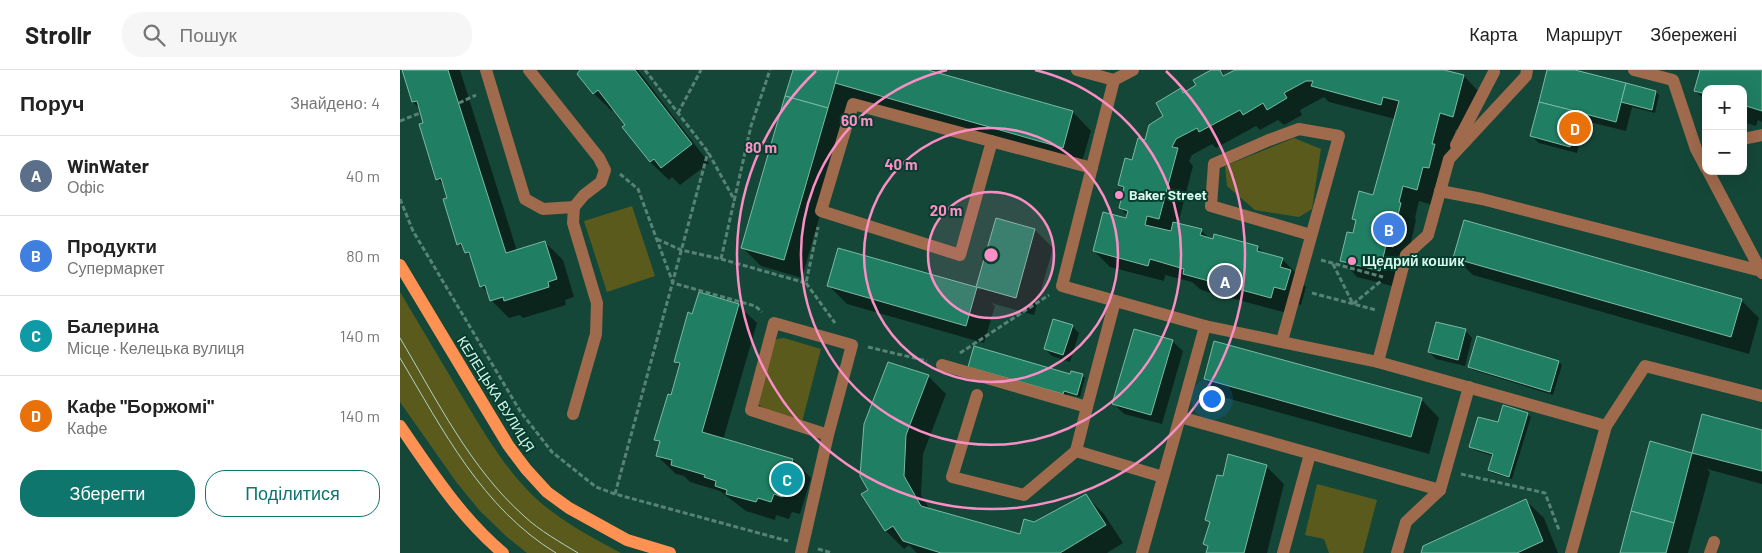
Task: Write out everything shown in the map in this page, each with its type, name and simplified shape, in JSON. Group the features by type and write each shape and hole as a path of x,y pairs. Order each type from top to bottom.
{"main road":[{"name":"КЕЛЕЦЬКА ВУЛИЦЯ","path":"400,265 508,445 526,469 548,492 592,522 627,540 670,553"},
{"path":"400,426 444,490 469,520 503,553"}],"lane":[{"path":"486,70 525,200 543,209 574,206"},
{"path":"529,70 600,158 604,170 601,182 584,195 574,206 573,223 597,303 596,334 573,414"},
{"path":"1078,70 1114,80 1133,70"},
{"path":"1449,159 1526,76 1527,70"},
{"path":"1634,70 1676,75 1701,148"},
{"path":"1378,362 1406,255 1428,236 1449,159 1493,71"},
{"path":"1114,80 1062,286 1205,326 1378,362 1606,426"},
{"path":"992,141 960,254 821,212 853,104 992,141 1092,168"},
{"path":"1282,341 1339,136 1298,129 1214,164 1210,206 1311,236"},
{"path":"1747,138 1762,135"},
{"path":"1710,175 1761,272"},
{"path":"1440,191 1482,200 1761,272"},
{"path":"977,395 952,477 1024,495 1076,451 1115,301"},
{"path":"801,553 828,435 852,346 774,323 751,410 828,435"},
{"path":"1142,553 1205,326"},
{"path":"942,364 1087,407"},
{"path":"1572,553 1606,426 1645,366 1762,396"},
{"path":"1397,553 1406,522 1440,490 1469,388"},
{"path":"1180,417 1440,490"},
{"path":"1076,451 1163,477"},
{"path":"1283,553 1310,454"}],"path":[{"path":"644,70 708,152 734,200"},
{"path":"678,113 701,70"},
{"path":"721,259 751,126 770,70"},
{"path":"400,120 420,114"},
{"path":"615,494 708,152"},
{"path":"600,158 638,188 673,283"},
{"path":"806,283 821,212"},
{"path":"657,239 681,250 721,259 806,283 852,346 875,348 942,364 1062,286"},
{"path":"1306,256 1385,277 1353,304"},
{"path":"1332,263 1353,304"},
{"path":"673,283 755,306 774,323"},
{"path":"1297,289 1391,314"},
{"path":"1446,470 1545,493 1560,529 1558,537"}],"shaded area":[{"path":"1294,138 1321,149 1312,209 1299,217 1255,210 1227,186 1225,166"},
{"path":"632,206 655,276 607,292 584,221"},
{"path":"400,292 482,430 519,481 541,503 560,518 621,553 527,553 480,511 457,483 400,402"},
{"path":"784,338 821,349 802,422 776,415 764,409 756,400 771,345 777,339"},
{"path":"1317,484 1377,500 1363,553 1329,553 1324,539 1305,535"}],"building":[{"path":"402,70 448,70 506,253 545,241 557,279 548,282 549,287 504,301 503,297 490,301 485,285 480,287 469,252 465,253 461,243 457,245 443,199 447,198 441,178 436,180 419,124 423,123 417,101 412,102"},
{"path":"580,70 635,70 692,144 661,168 654,159 650,162 622,127 625,125 598,90 593,94 577,74"},
{"path":"793,70 839,70 828,108 785,96"},
{"path":"839,70 928,70 1073,111 1063,148 835,83"},
{"path":"1211,70 1220,70 1223,76 1235,70 1444,70 1464,75 1453,117 1440,113 1432,144 1435,144 1429,168 1423,167 1417,190 1403,186 1395,227 1398,227 1393,247 1386,245 1380,271 1340,261 1347,232 1353,233 1356,220 1352,219 1359,191 1373,195 1399,101 1383,97 1381,105 1311,86 1313,81 1306,81 1284,93 1287,98 1267,110 1263,103 1243,115 1240,110 1199,132 1197,128 1176,139 1172,147 1178,148 1159,219 1147,216 1145,225 1171,231 1173,222 1202,229 1200,235 1213,239 1214,234 1258,246 1257,251 1283,258 1280,267 1291,270 1285,290 1274,287 1271,298 1183,274 1184,269 1150,259 1148,266 1093,251 1103,212 1126,218 1128,211 1119,208 1124,187 1118,185 1125,158 1132,160 1138,138 1145,140 1149,125 1163,116 1156,103 1181,88 1183,93 1196,85 1193,80"},
{"path":"1547,70 1575,70 1626,83 1616,122 1539,102"},
{"path":"1700,70 1762,70 1762,111 1747,106 1747,85 1702,85 1702,93 1694,91"},
{"path":"1626,83 1656,91 1652,110 1621,102"},
{"path":"785,96 828,108 784,260 741,248"},
{"path":"1539,102 1579,112 1570,147 1530,136"},
{"path":"996,218 1035,229 1016,298 977,287 966,326 827,286 838,248 976,287"},
{"path":"1464,220 1742,299 1731,337 1453,258"},
{"path":"699,292 739,304 702,432 793,459 782,497 774,494 771,502 758,498 756,502 726,494 727,490 715,486 716,481 704,477 705,475 671,465 672,460 656,456 660,441 654,440 668,394 671,395 680,363 674,362 688,312 692,314"},
{"path":"1053,319 1073,325 1063,355 1044,349"},
{"path":"1436,322 1466,329 1458,360 1428,352"},
{"path":"1134,329 1173,340 1151,415 1112,404"},
{"path":"1477,336 1559,361 1550,392 1468,367"},
{"path":"1214,341 1422,398 1411,437 1204,379"},
{"path":"974,346 1070,374 1071,371 1083,374 1077,395 1064,391 1063,394 968,367"},
{"path":"888,362 929,375 906,435 904,476 921,506 1020,534 1024,519 1034,522 1086,494 1106,525 1060,553 941,553 903,541 893,526 885,531 861,494 868,490 860,476 864,424"},
{"path":"1503,405 1528,413 1509,477 1488,470 1493,454 1469,447 1478,417 1498,422"},
{"path":"1702,414 1762,430 1762,471 1692,453"},
{"path":"1650,441 1692,453 1674,523 1631,511"},
{"path":"1228,454 1267,465 1244,553 1206,553 1208,546 1203,544 1210,522 1205,520 1217,475 1223,476"},
{"path":"1526,499 1543,541 1517,553 1421,553 1423,546"},
{"path":"1631,511 1674,523 1666,553 1620,553"}],"tram line":[{"path":"400,338 441,409 487,477 530,521 578,553"},
{"path":"400,358 432,413 466,466 485,491 506,514 530,535 556,553"}],"place":[{"name":"Кафе \"Боржомі\"","path":"1575,128"},
{"name":"Baker Street","path":"1119,195"},
{"name":"Продукти","path":"1389,229"},
{"name":"Щедрий кошик","path":"1352,261"},
{"name":"WinWater","path":"1225,281"},
{"name":"Балерина","path":"787,479"}]}
